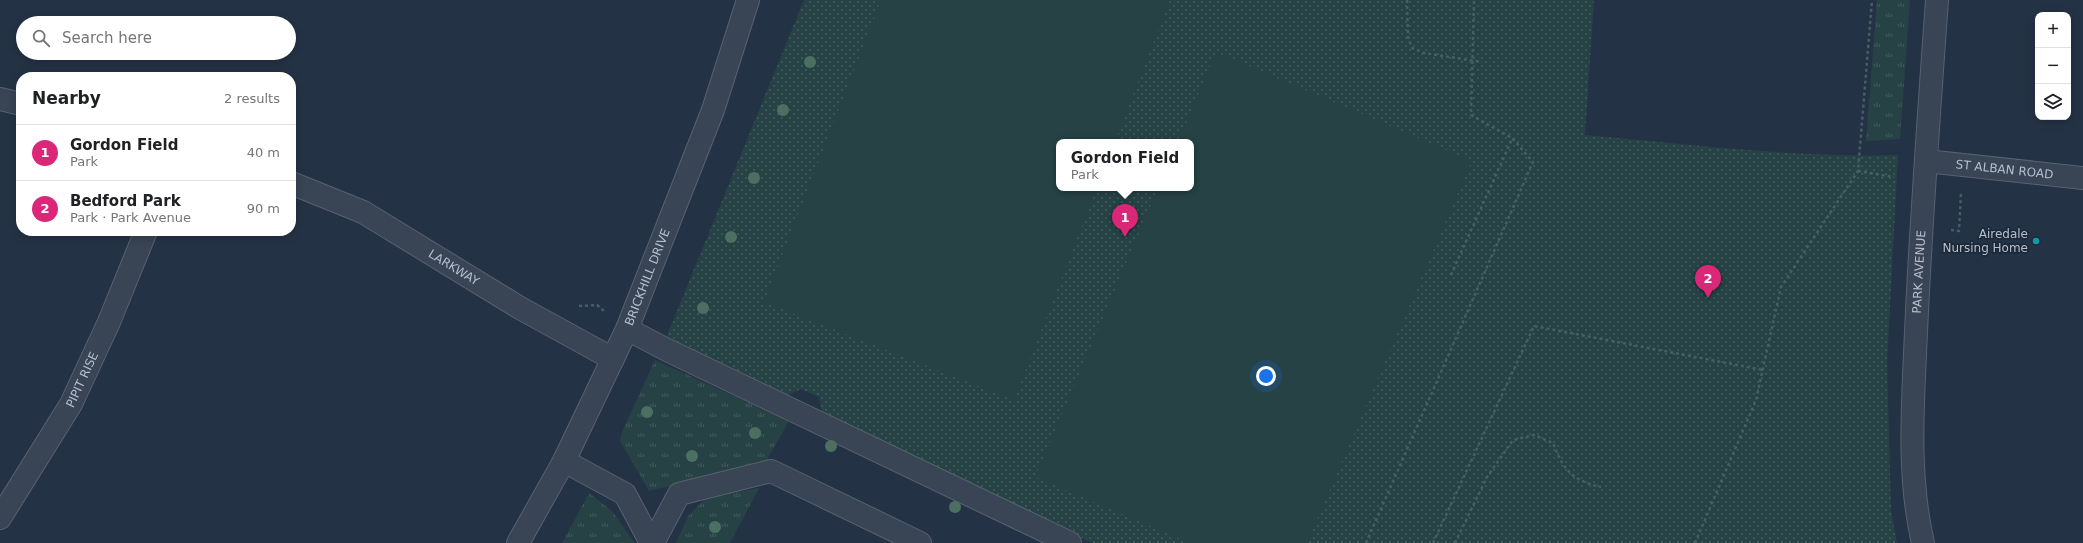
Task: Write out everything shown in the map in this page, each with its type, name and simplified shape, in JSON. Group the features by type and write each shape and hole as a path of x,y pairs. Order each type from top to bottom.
{"street":[{"name":"BRICKHILL DRIVE","path":"518,543 564,461 627,329 713,110 748,0"},
{"name":"PARK AVENUE","path":"1923,543 1917,517 1912,426 1920,228 1937,0"},
{"path":"0,99 16,103"},
{"name":"ST ALBAN ROAD","path":"1926,161 2083,178"},
{"name":"LARKWAY","path":"296,185 363,212 520,308 614,359"},
{"name":"PIPIT RISE","path":"0,518 71,404 109,322 144,236"},
{"path":"627,329 1070,543"},
{"path":"564,461 625,494 652,543"},
{"path":"652,543 679,494 771,471 920,543"}],"path":[{"path":"1407,0 1408,37 1412,48 1424,53 1482,62"},
{"path":"1366,543 1533,162 1512,138 1471,115 1474,0"},
{"path":"1695,543 1756,400 1781,287 1858,171 1872,0"},
{"path":"1452,275 1512,138"},
{"path":"1433,543 1534,326 1763,370"},
{"path":"1454,543 1487,477 1513,440 1534,435 1553,443 1560,462 1570,474 1587,484 1601,487"}],"green space":[{"path":"804,0 1594,0 1585,135 1781,152 1898,155 1887,363 1891,510 1897,543 1092,543 822,412 819,397 801,389 786,396 666,338"},
{"path":"881,0 1170,0 1116,139 1056,139 1056,191 1096,191 1014,400 764,302"},
{"path":"1877,0 1910,0 1900,139 1866,141"},
{"path":"1216,52 1472,161 1307,543 1190,543 1035,477 1157,191 1194,191 1194,139 1179,139"},
{"path":"655,360 789,421 765,463 649,491 620,441 622,432"},
{"path":"759,488 730,543 676,543 688,516 707,497"},
{"path":"589,493 612,511 635,543 562,543"}],"place":[{"name":"Gordon Field","path":"1125,237"},
{"name":"Airedale Nursing Home","path":"2036,241"},
{"name":"Bedford Park","path":"1708,298"}]}
